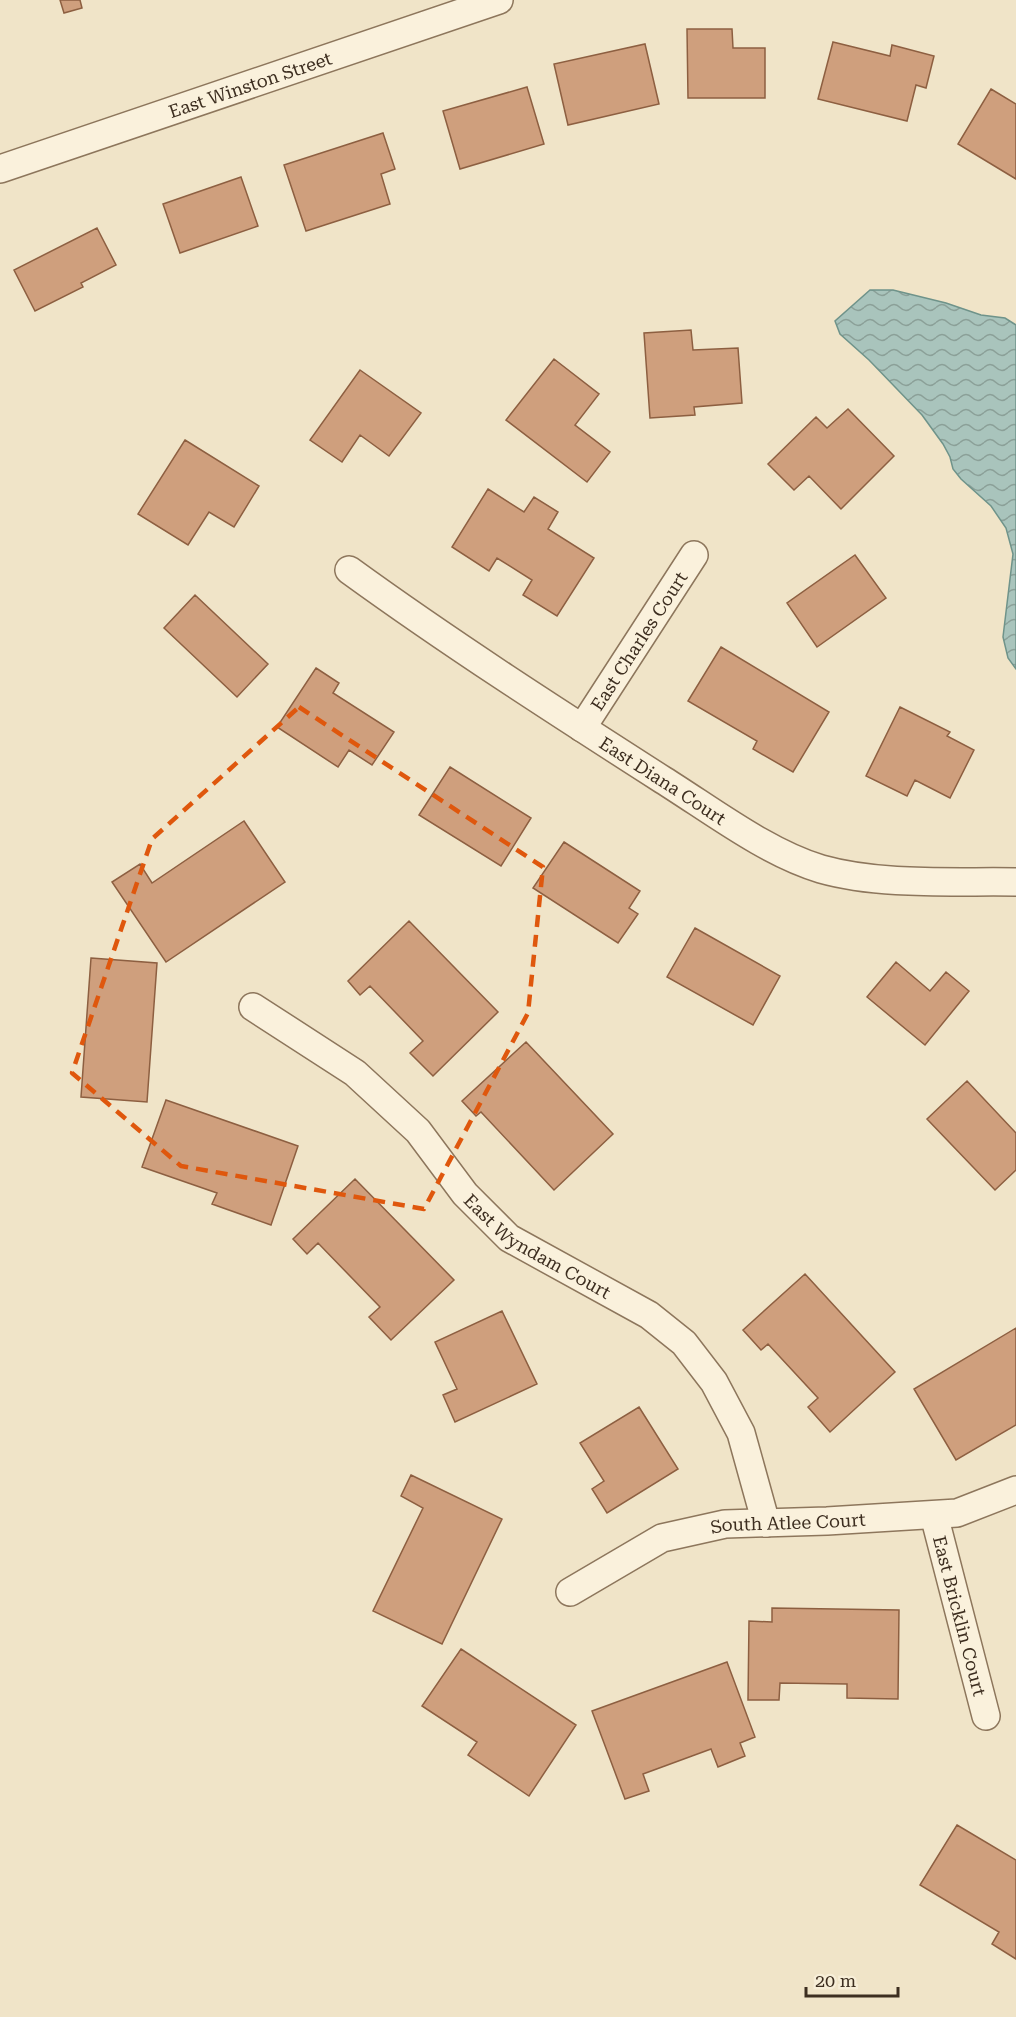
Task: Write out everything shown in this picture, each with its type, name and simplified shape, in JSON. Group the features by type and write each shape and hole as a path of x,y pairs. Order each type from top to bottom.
{"street":[{"name":"East Winston Street","path":"0,169 499,0"},
{"name":"East Charles Court","path":"582,728 694,555"},
{"name":"East Diana Court","path":"349,570 582,728 763,843 795,860 832,872 876,879 1016,882"},
{"name":"East Wyndam Court","path":"253,1007 355,1073 418,1131 465,1194 509,1238 649,1315 684,1343 714,1382 741,1432 766,1523"},
{"name":"South Atlee Court","path":"570,1593 662,1538 725,1524 957,1514 1016,1490"},
{"name":"East Bricklin Court","path":"934,1515 986,1716"}],"highlighted area":[{"path":"299,707 543,867 528,1013 424,1209 181,1166 72,1073 152,839"}],"water":[{"path":"870,290 893,290 946,303 981,315 1005,318 1016,325 1016,669 1008,658 1003,637 1013,554 1006,528 991,506 953,469 943,444 922,415 869,360 840,334 835,321"}],"building":[{"path":"60,0 80,0 82,8 64,13"},
{"path":"687,29 732,29 733,48 765,48 765,98 688,98"},
{"path":"833,42 890,56 892,45 934,56 926,88 916,85 907,121 818,99"},
{"path":"645,44 659,104 568,125 554,64"},
{"path":"527,87 544,144 460,169 443,111"},
{"path":"991,89 1016,104 1016,179 958,144"},
{"path":"383,133 395,169 381,174 390,204 306,231 284,165"},
{"path":"241,177 258,226 180,253 163,204"},
{"path":"97,228 116,265 81,283 83,287 35,311 14,270"},
{"path":"691,330 693,350 738,348 742,403 694,407 695,415 650,418 644,333"},
{"path":"554,359 599,394 575,425 610,452 587,482 506,420"},
{"path":"360,370 421,413 389,456 360,435 342,462 310,440"},
{"path":"848,409 894,456 841,509 809,476 794,490 768,464 816,417 827,428"},
{"path":"185,440 259,486 234,527 209,512 188,545 138,514"},
{"path":"488,489 524,512 534,497 558,512 548,529 594,558 557,616 523,595 532,580 497,558 489,571 452,547"},
{"path":"855,555 886,598 817,647 787,603"},
{"path":"195,595 268,664 237,697 164,628"},
{"path":"721,647 829,712 793,772 753,749 757,741 688,701"},
{"path":"316,668 339,683 333,693 394,732 372,765 349,750 338,767 277,727"},
{"path":"900,707 950,732 947,736 974,750 950,798 915,780 907,796 866,776"},
{"path":"450,767 531,818 501,866 419,815"},
{"path":"244,821 285,882 166,962 112,882 140,864 152,883"},
{"path":"564,842 640,891 629,908 638,914 618,943 533,888"},
{"path":"409,921 498,1012 433,1076 410,1053 423,1041 370,986 360,995 348,981"},
{"path":"695,928 780,976 753,1025 667,977"},
{"path":"91,958 157,963 147,1102 81,1097"},
{"path":"896,962 930,991 946,972 969,991 925,1045 867,997"},
{"path":"526,1042 613,1134 554,1190 481,1112 476,1116 462,1101"},
{"path":"967,1081 1016,1133 1016,1170 995,1190 927,1119"},
{"path":"166,1100 298,1146 271,1225 212,1204 217,1193 142,1167"},
{"path":"355,1179 454,1280 391,1340 369,1317 380,1307 318,1243 307,1254 293,1239"},
{"path":"805,1274 895,1372 830,1432 808,1407 818,1398 768,1344 761,1350 743,1330"},
{"path":"502,1311 537,1384 455,1422 443,1395 457,1389 435,1342"},
{"path":"1016,1328 1016,1425 956,1460 914,1389"},
{"path":"639,1407 678,1469 607,1513 592,1489 604,1481 580,1443"},
{"path":"411,1475 502,1519 442,1644 373,1611 423,1508 401,1496"},
{"path":"772,1608 899,1610 898,1699 847,1698 847,1684 780,1683 779,1700 748,1700 749,1621 772,1622"},
{"path":"461,1649 576,1725 529,1796 468,1755 477,1742 422,1706"},
{"path":"727,1662 755,1737 740,1743 745,1756 718,1767 711,1749 643,1774 649,1791 625,1799 592,1711"},
{"path":"957,1825 1016,1860 1016,1959 992,1944 999,1932 920,1885"}]}
